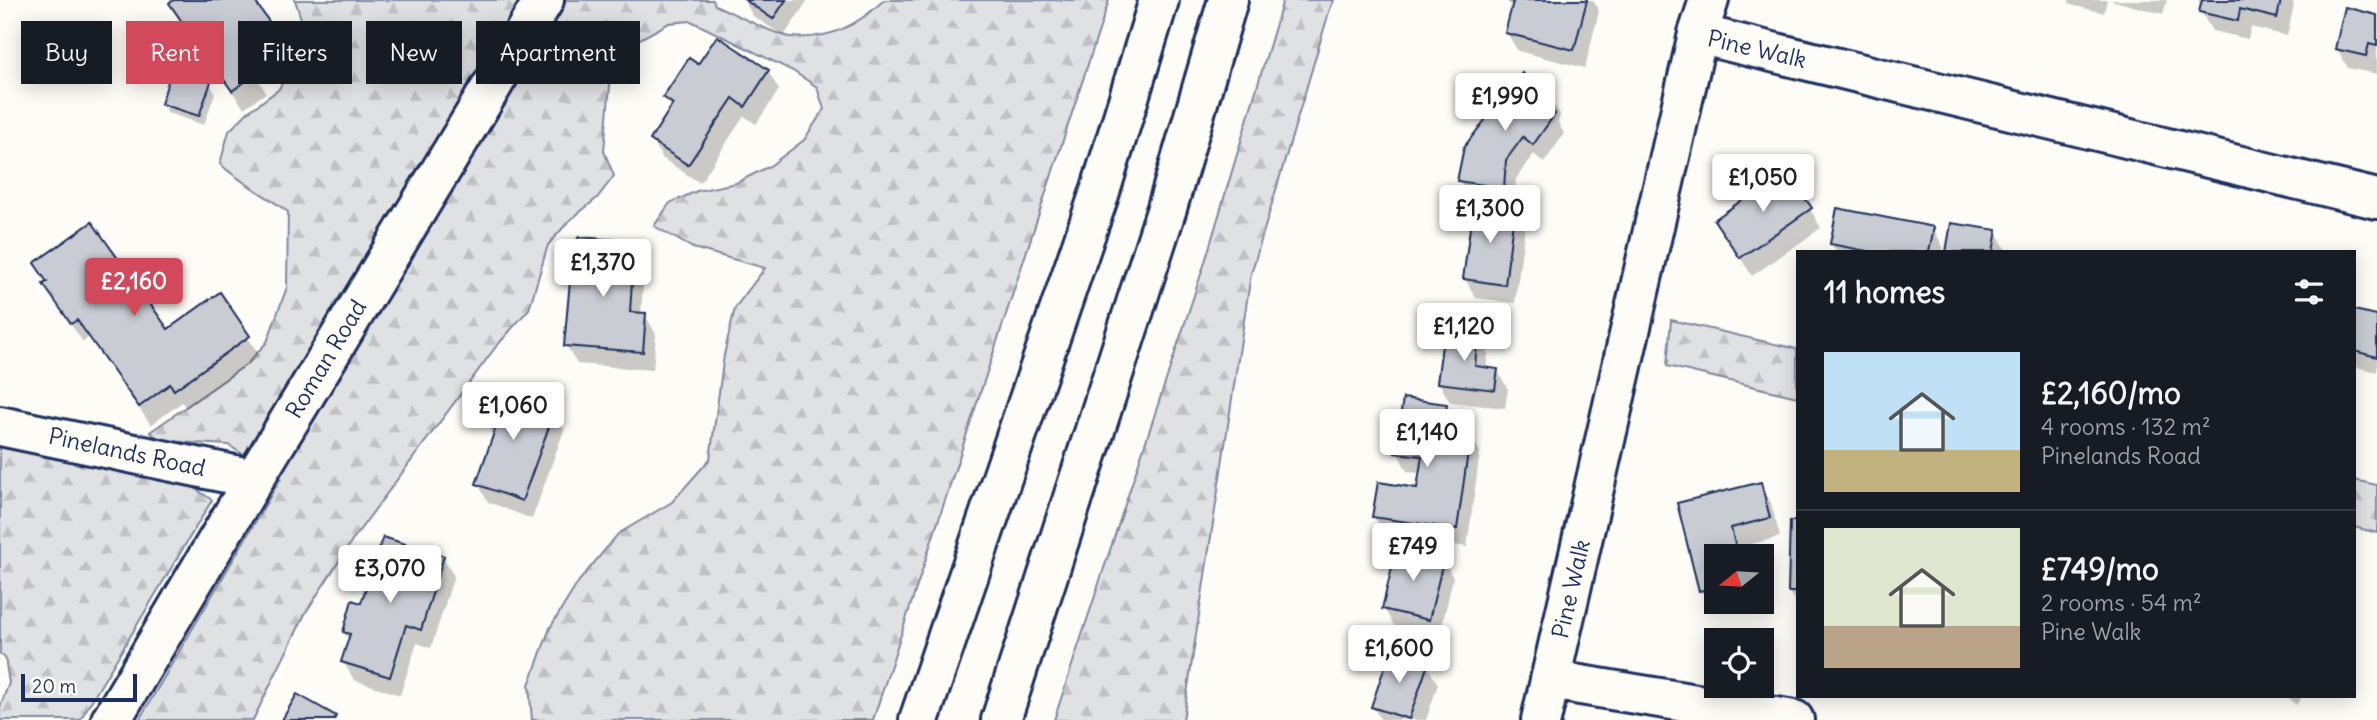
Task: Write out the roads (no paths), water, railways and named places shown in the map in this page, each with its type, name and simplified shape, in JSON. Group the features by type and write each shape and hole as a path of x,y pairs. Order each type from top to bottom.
{"main road":[{"name":"Roman Road","path":"111,720 544,0"},
{"path":"919,720 1099,195 1159,0"},
{"path":"1000,720 1167,208 1228,0"},
{"name":"Pine Walk","path":"1541,720 1704,17 2377,199"},
{"name":"Pinelands Road","path":"0,426 254,479"},
{"path":"1550,680 1794,720"}]}
